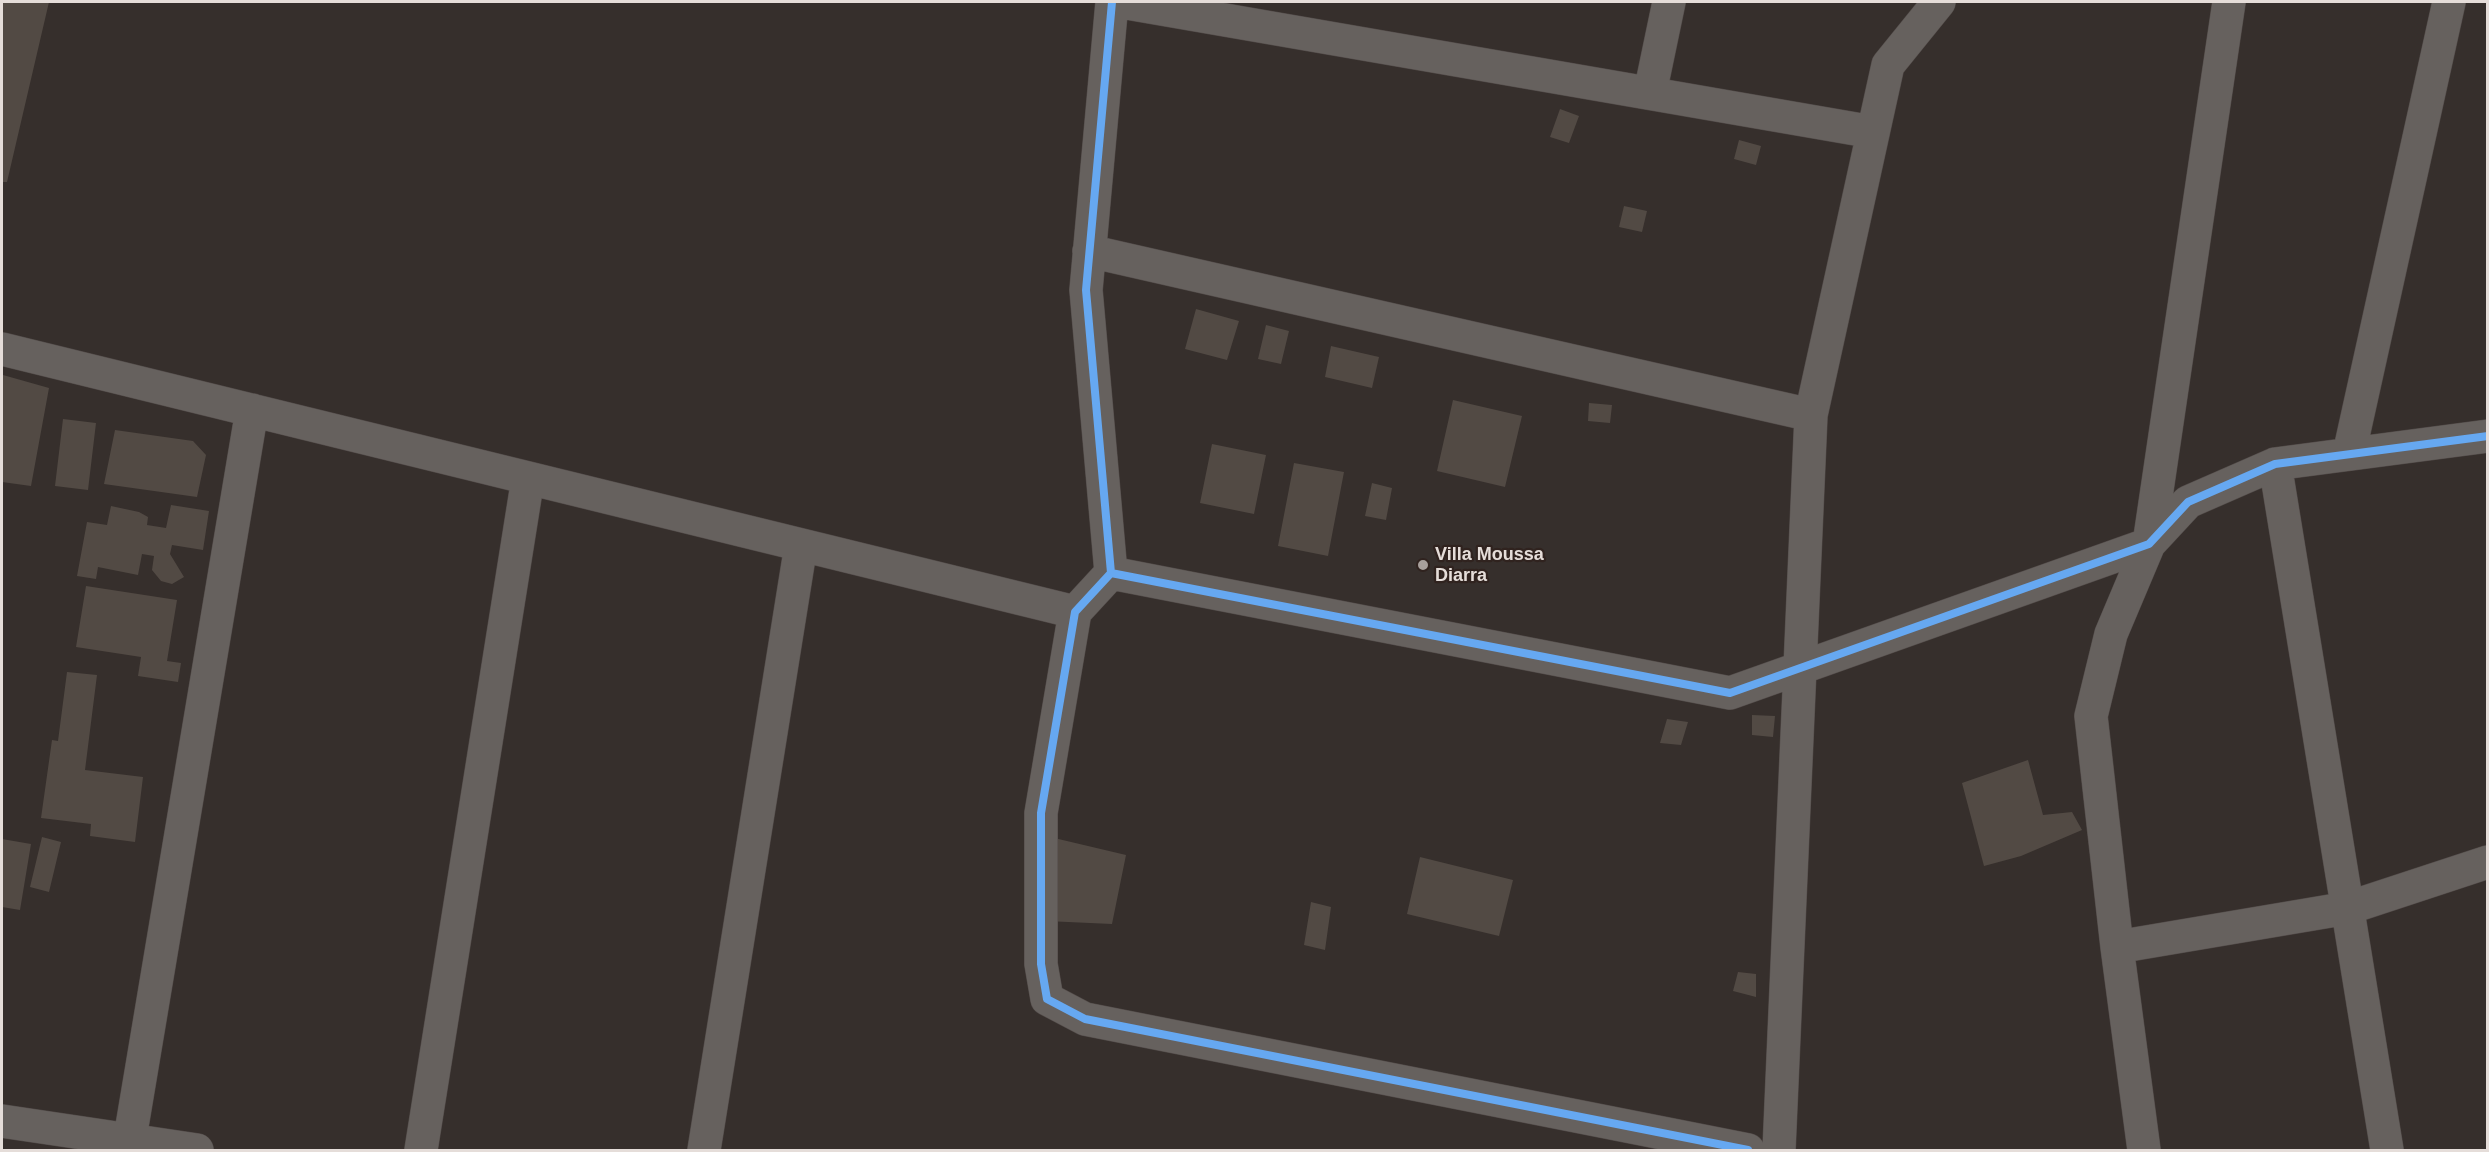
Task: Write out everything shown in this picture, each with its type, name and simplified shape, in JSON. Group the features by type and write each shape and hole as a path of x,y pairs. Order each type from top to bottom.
{"street":[{"path":"1112,2 1086,290 1111,573 1075,612 1041,813 1041,964 1047,999 1085,1019 1748,1150"},
{"path":"1121,2 1873,132"},
{"path":"1650,93 1669,2"},
{"path":"1779,1150 1811,415 1888,65 1940,2"},
{"path":"2144,1150 2117,947 2091,716 2111,634 2149,544 2229,2"},
{"path":"2349,454 2449,2"},
{"path":"1089,251 1811,415"},
{"path":"2,349 1075,612"},
{"path":"129,1145 252,410"},
{"path":"1111,573 1730,693 2149,544 2188,502 2275,464 2487,436"},
{"path":"2275,464 2387,1150"},
{"path":"421,1150 528,478"},
{"path":"704,1150 801,545"},
{"path":"2117,947 2348,908 2487,862"},
{"path":"2,1121 129,1145 197,1150"}],"building":[{"path":"49,2 7,182 2,182 2,3"},
{"path":"1560,109 1579,116 1569,143 1550,137"},
{"path":"1739,140 1761,146 1756,165 1734,159"},
{"path":"1624,206 1647,211 1642,232 1619,227"},
{"path":"1196,309 1239,321 1227,360 1185,349"},
{"path":"1266,325 1289,331 1281,364 1258,359"},
{"path":"1331,346 1379,357 1372,388 1325,377"},
{"path":"3,375 49,388 31,486 2,482"},
{"path":"1453,400 1522,416 1505,487 1437,471"},
{"path":"1589,403 1612,405 1610,423 1588,421"},
{"path":"63,419 96,423 88,490 55,486"},
{"path":"115,430 193,441 206,455 197,497 104,484"},
{"path":"1212,444 1266,455 1254,514 1200,503"},
{"path":"1294,463 1344,472 1328,556 1278,546"},
{"path":"1372,483 1392,488 1386,520 1365,516"},
{"path":"171,505 209,511 203,550 172,545 170,554 184,577 172,584 161,581 152,570 154,556 142,554 138,575 98,567 96,579 77,576 87,522 107,525 111,506 139,512 148,517 147,525 166,528"},
{"path":"86,586 177,600 167,661 181,663 178,682 138,676 141,657 76,647"},
{"path":"67,672 97,675 85,770 143,777 135,842 90,836 91,824 41,818 52,740 58,741"},
{"path":"1752,715 1775,716 1773,737 1752,735"},
{"path":"1667,719 1688,722 1681,745 1660,743"},
{"path":"2028,760 2043,815 2072,812 2082,830 2021,856 1984,866 1962,783"},
{"path":"42,837 61,842 49,892 30,887"},
{"path":"1050,837 1126,855 1112,924 1046,921"},
{"path":"2,839 31,844 20,910 2,907"},
{"path":"1420,857 1513,880 1499,936 1407,914"},
{"path":"1311,902 1331,907 1325,950 1304,945"},
{"path":"1738,972 1756,974 1756,997 1733,991"}],"cycle path":[{"path":"1112,2 1086,290 1111,573 1075,612 1041,813 1041,964 1047,999 1085,1019 1748,1150"},
{"path":"1111,573 1730,693 2149,544 2188,502 2275,464 2488,436"}],"place":[{"name":"Villa Moussa Diarra","path":"1423,565"}]}
